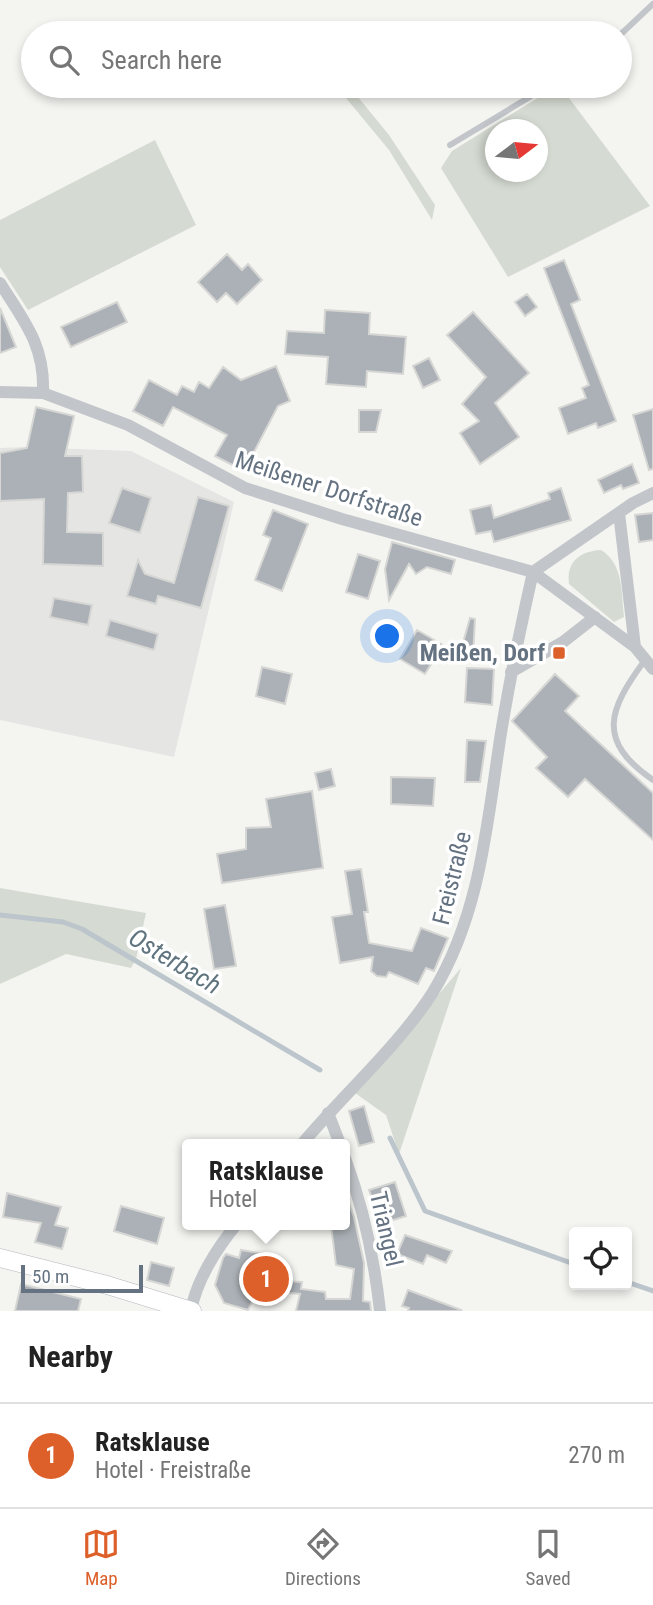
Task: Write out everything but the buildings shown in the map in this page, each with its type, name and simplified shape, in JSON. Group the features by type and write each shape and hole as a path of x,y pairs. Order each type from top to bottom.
{"street":[{"path":"0,283 31,331 41,355 43,393"},
{"name":"Meißener Dorfstraße","path":"0,392 43,393 128,425 245,488 533,572 635,647 649,664"},
{"path":"533,572 653,493"},
{"path":"619,513 635,647"},
{"name":"Freistraße","path":"306,1139 406,1027 432,993 452,957 469,914 481,865 511,672 533,572"},
{"path":"511,672 563,642 595,617"},
{"path":"328,1112 338,1139"},
{"name":"Triangel","path":"350,1173 366,1220 380,1311"},
{"path":"0,1258 107,1285 191,1311 199,1286 222,1242 232,1230"}],"lane":[{"path":"632,26 653,4"},
{"path":"450,145 528,98"},
{"path":"649,664 620,694 612,722 615,737 625,754 653,780"}],"shaded area":[{"path":"346,98 359,98 389,135 435,205 432,220 389,150"},
{"path":"538,98 569,98 650,206 508,277 441,168 452,151 485,131 485,182 548,182 548,119 504,119"},
{"path":"155,140 196,225 28,310 0,267 0,220"},
{"path":"0,448 131,451 234,502 174,757 0,720"},
{"path":"601,550 614,563 620,580 624,617 614,622 569,584 570,570 576,559"},
{"path":"0,888 146,913 136,959 131,968 66,954 0,984"},
{"path":"461,968 399,1154 386,1115 355,1093"}],"waterway":[{"name":"Osterbach","path":"0,915 63,922 82,929 320,1070"},
{"name":"Osterbach","path":"390,1138 425,1211 569,1262"},
{"name":"Osterbach","path":"632,1284 653,1291"}],"place":[{"name":"Meißen, Dorf","path":"559,653"},
{"name":"Ratsklause","path":"266,1279"}]}
